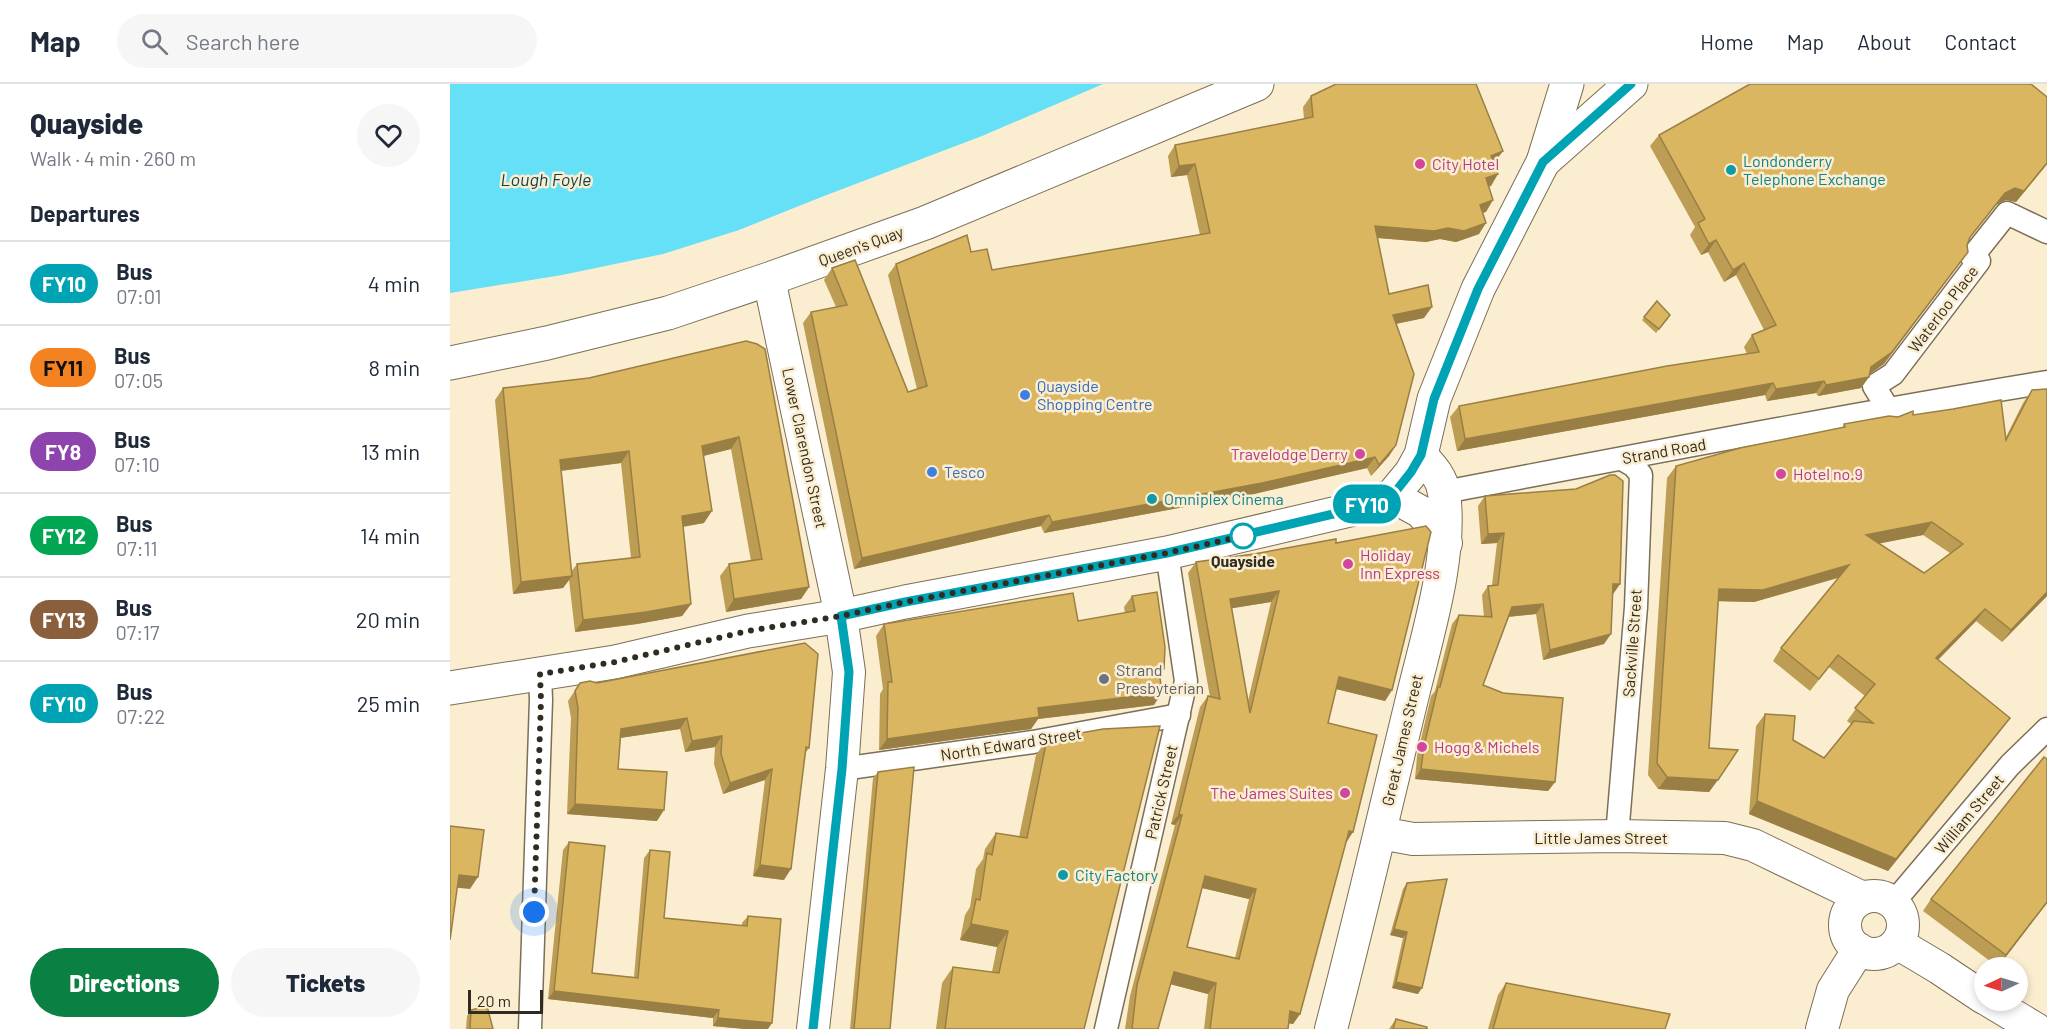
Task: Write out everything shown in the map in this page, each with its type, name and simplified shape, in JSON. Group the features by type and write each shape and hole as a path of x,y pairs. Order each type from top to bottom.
{"main road":[{"name":"Queen's Quay","path":"450,363 547,343 668,313 769,279 925,223 1257,84"},
{"path":"450,688 615,662 748,631 841,616 1167,553 1350,510 1392,496 1421,455 1434,399 1478,289 1543,162 1567,84"},
{"path":"1543,162 1631,84"},
{"name":"Lower Clarendon Street","path":"769,279 841,616 849,672 842,769 813,1029"},
{"name":"Great James Street","path":"1331,1029 1430,622 1446,543 1444,492 1441,479 1421,455"},
{"path":"1392,496 1421,512 1446,543"},
{"name":"Little James Street","path":"1380,833 1413,839 1617,836 1725,838 1753,845 1815,875 1855,906"},
{"path":"1877,896 1893,903 1899,909 1904,925 1897,943 1880,954 1872,954 1853,945 1846,931 1855,906 1877,896"},
{"path":"1897,943 1939,968 1974,995"},
{"path":"1822,1029 1833,990 1858,949"},
{"path":"1995,1011 2036,1029"}],"street":[{"name":"Waterloo Place","path":"1884,409 1885,404 1874,386 1893,374 1909,354 1979,261 1972,256 2007,213 2047,232"},
{"path":"2047,382 1884,409 1885,416 2047,397"},
{"name":"Strand Road","path":"1444,492 1884,409"},
{"name":"Sackville Street","path":"1617,836 1636,607 1641,475 1634,466 1622,459"},
{"name":"Patrick Street","path":"1106,1029 1186,681 1167,553"},
{"path":"530,1029 541,712 540,674"},
{"name":"North Edward Street","path":"842,769 1033,742 1179,715"},
{"name":"William Street","path":"1893,903 2010,765 2047,729"}],"water":[{"name":"Lough Foyle","path":"450,84 1103,84 982,136 739,230 663,254 562,275 450,293"}],"building":[{"path":"1336,84 1476,84 1503,151 1491,156 1498,174 1486,178 1493,200 1480,205 1486,223 1464,231 1448,228 1434,231 1375,226 1389,294 1428,285 1432,307 1393,315 1414,374 1396,445 1379,465 1375,457 1262,483 1052,522 1049,515 862,558 811,312 847,305 832,268 855,260 908,392 927,386 896,264 967,235 971,252 987,249 992,270 1210,233 1195,164 1179,166 1175,145 1313,117 1311,96"},
{"path":"1750,84 2031,84 2047,97 2047,163 2024,191 2015,188 2005,193 1970,237 1967,245 1968,252 1892,352 1871,367 1869,377 1826,385 1824,381 1776,389 1773,383 1465,439 1459,406 1667,366 1759,352 1752,335 1776,325 1744,263 1733,270 1716,240 1709,244 1698,223 1705,219 1659,135"},
{"path":"1657,301 1670,315 1659,329 1644,317"},
{"path":"746,341 765,349 809,587 734,599 729,564 762,559 739,437 702,446 712,511 682,516 691,604 583,620 577,564 640,557 629,451 560,460 572,576 521,582 503,388 589,378"},
{"path":"2047,389 2047,592 2011,630 1985,609 1936,658 2010,718 1896,859 1757,801 1765,714 1795,716 1793,740 1824,758 1854,721 1873,723 1855,708 1875,684 1838,655 1819,679 1781,648 1849,565 1763,590 1719,589 1709,748 1738,750 1718,780 1667,777 1657,763 1676,466 1740,448 1845,427 1844,424 1889,416 1898,417 1913,411 1913,415 2001,400 2006,440 2032,390","holes":["1932,522 1963,544 1924,573 1866,535"]},
{"path":"1615,475 1623,481 1620,584 1613,584 1611,634 1550,650 1543,604 1512,607 1483,685 1503,693 1563,698 1555,782 1421,769 1438,687 1440,687 1459,615 1492,617 1488,586 1498,585 1504,533 1488,534 1485,496 1576,489"},
{"path":"1426,526 1431,532 1392,690 1339,677 1328,723 1377,735 1353,832 1349,831 1300,1014 1290,1011 1288,1029 1210,1029 1216,983 1174,972 1158,1029 1132,1029 1137,985 1182,815 1179,814 1208,696 1220,699 1196,562 1336,539 1336,543","holes":["1279,591 1250,713 1230,599","1205,876 1256,889 1239,959 1187,947"]},
{"path":"1157,592 1165,647 1164,669 1159,670 1162,693 1038,708 1039,717 887,739 888,682 892,682 884,624 1073,593 1078,621 1135,611 1132,596"},
{"path":"805,643 818,654 809,748 806,747 791,869 760,865 772,769 730,783 721,754 722,736 692,741 687,718 621,729 618,769 667,772 664,810 575,804 578,708 575,691 580,683 590,681 597,683"},
{"name":"City Factory","path":"1160,726 1084,1029 945,1029 953,967 999,973 1008,931 971,924 976,899 980,900 987,853 992,855 996,833 1027,838 1047,739 1103,729"},
{"path":"2044,757 2047,759 2047,902 2006,955 1931,899"},
{"path":"914,767 890,1029 854,1029 878,772"},
{"path":"450,826 484,830 478,877 459,875 450,940"},
{"path":"569,842 605,846 592,973 638,978 650,850 670,852 664,918 747,926 748,916 781,919 772,1023 718,1018 719,1010 554,991"},
{"path":"1447,879 1422,988 1396,982 1407,932 1394,929 1407,883"},
{"path":"1506,983 1670,1014 1665,1029 1493,1029"},
{"path":"487,1006 493,1029 470,1029 471,1010"},
{"path":"1396,1019 1427,1027 1427,1029 1393,1029"}],"bus line":[{"name":"FY10","path":"813,1029 842,769 849,672 841,616 1167,553 1350,510 1392,496 1421,455 1434,399 1478,289 1543,162 1631,84"}],"place":[{"name":"City Hotel","path":"1420,164"},
{"name":"Londonderry Telephone Exchange","path":"1731,170"},
{"name":"Quayside Shopping Centre","path":"1025,395"},
{"name":"Travelodge Derry","path":"1360,454"},
{"name":"Tesco","path":"932,472"},
{"name":"Hotel no.9","path":"1781,474"},
{"name":"Omniplex Cinema","path":"1152,499"},
{"name":"Quayside","path":"1243,536"},
{"name":"Holiday Inn Express","path":"1348,564"},
{"name":"Strand Presbyterian","path":"1104,679"},
{"name":"Hogg & Michels","path":"1422,747"},
{"name":"The James Suites","path":"1345,793"},
{"name":"City Factory","path":"1063,875"}],"route":[{"path":"534,912 540,674 615,662 748,631 841,616 1167,553 1252,534 1243,536"}]}
